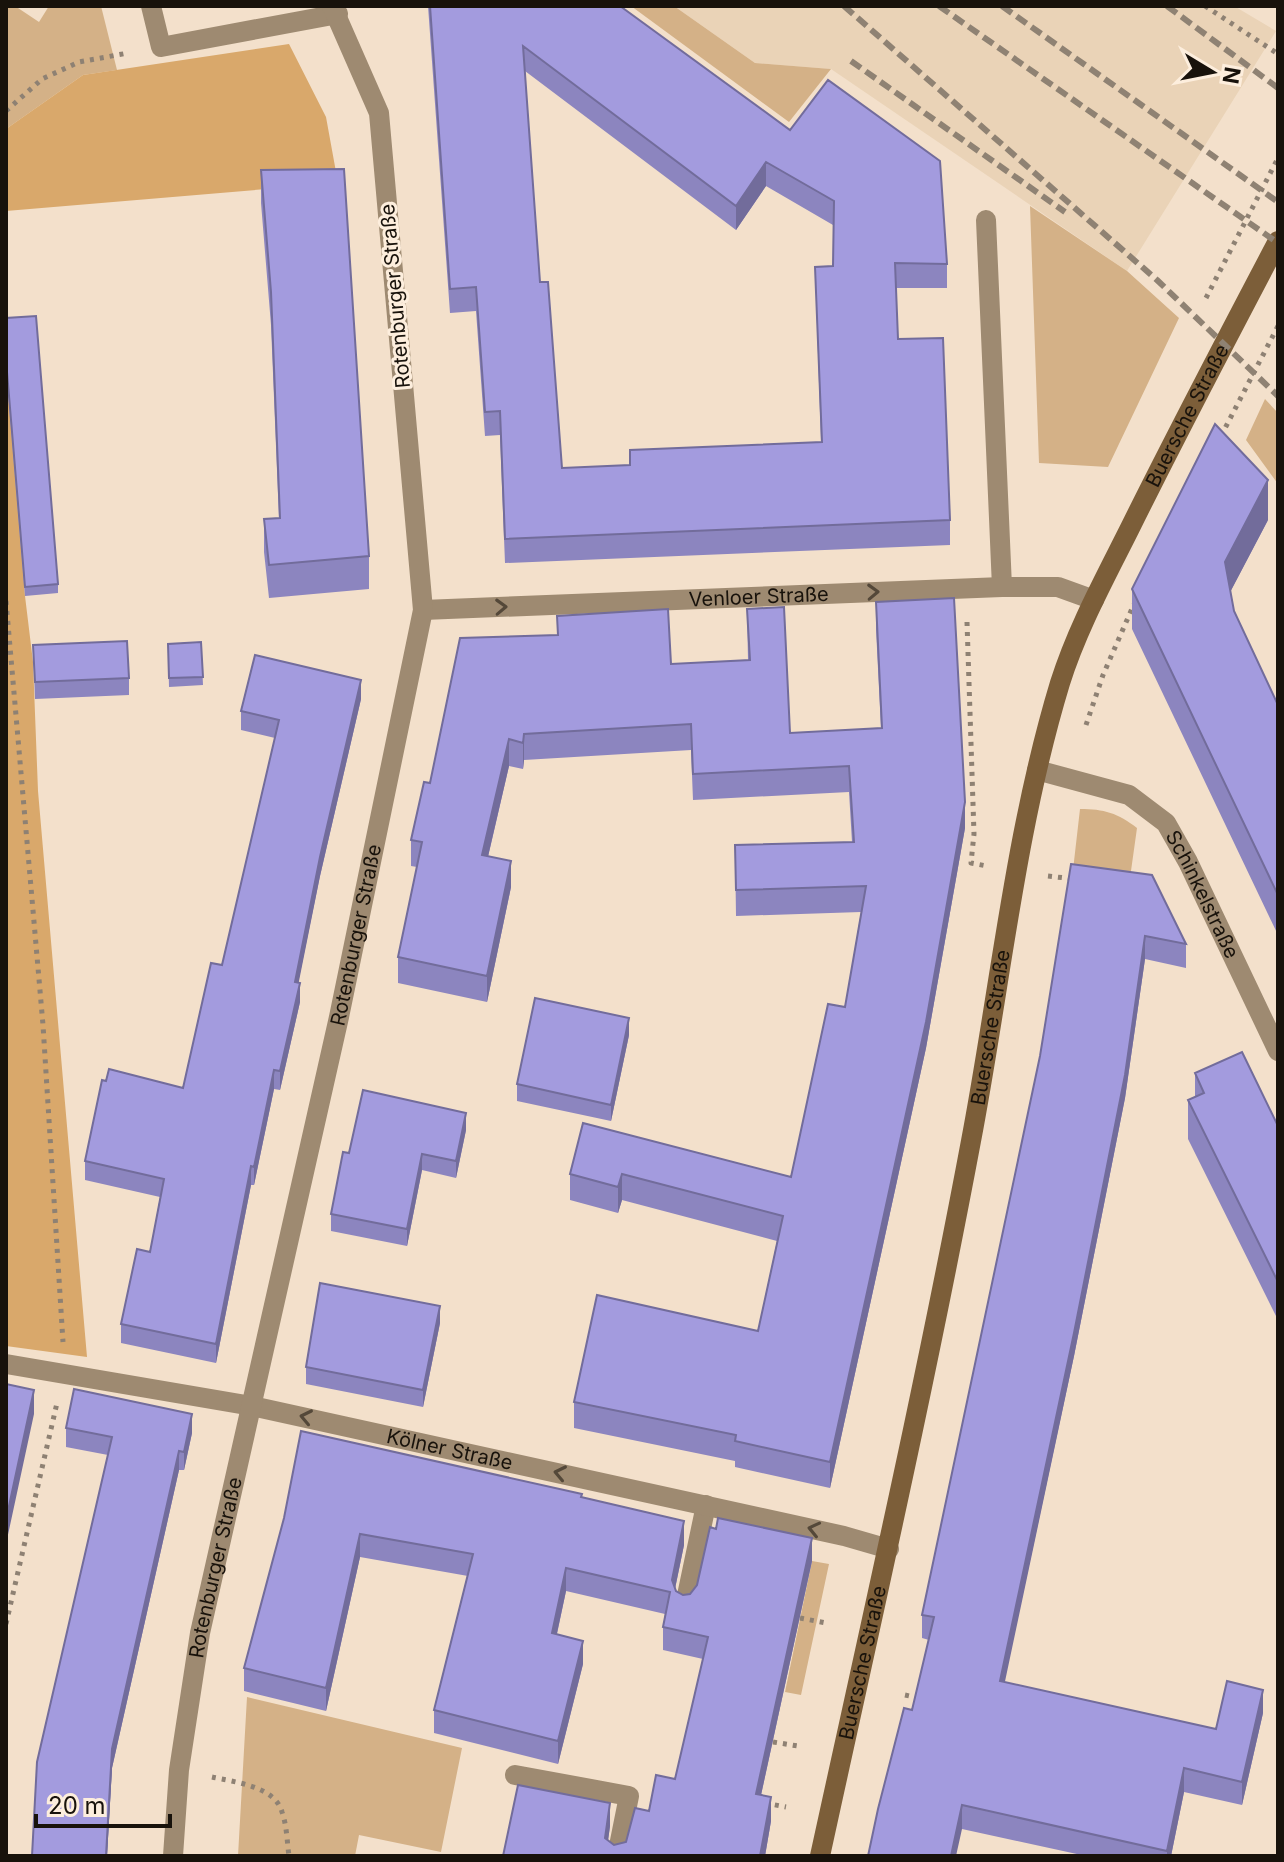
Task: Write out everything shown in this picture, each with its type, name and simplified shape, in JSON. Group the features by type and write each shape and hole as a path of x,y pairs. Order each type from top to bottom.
{"main road":[{"name":"Buersche Straße","path":"820,1856 889,1549 957,1218 1037,770 1061,679 1094,600 1278,241"}],"street":[{"path":"151,6 162,55 335,10"},
{"name":"Rotenburger Straße","path":"173,1856 179,1770 200,1633 343,1001 423,610 379,113 335,10"},
{"path":"986,220 1002,587"},
{"name":"Venloer Straße","path":"423,610 1002,587 1058,587 1094,600"},
{"name":"Schinkelstraße","path":"1037,770 1129,795 1166,823 1188,862 1278,1051"},
{"name":"Kölner Straße","path":"6,1364 252,1406 706,1505 889,1549"},
{"path":"685,1605 706,1505"},
{"path":"515,1775 629,1796 617,1856"}],"path":[{"path":"1205,6 1278,54"},
{"path":"6,111 42,79 79,62 162,55"},
{"name":"Buersche Straße","path":"1220,437 1278,326"},
{"path":"966,589 974,834 971,863"},
{"path":"6,601 43,1025 64,1372 6,1624"},
{"path":"1086,724 1103,675 1134,604"},
{"path":"1064,878 1078,880"},
{"path":"800,1618 826,1623"},
{"path":"905,1695 921,1699"},
{"path":"773,1742 798,1746"},
{"path":"179,1770 242,1783 267,1793 282,1808 289,1856"},
{"path":"756,1801 786,1807"}],"shaded area":[{"path":"8,6 15,6 39,22 49,6 101,6 117,70 83,75 6,129"},
{"path":"631,6 674,6 755,63 831,69 789,122"},
{"path":"674,6 1234,6 1276,31 1127,271 831,69 755,63"},
{"path":"289,44 326,117 338,183 6,211 6,129 83,75"},
{"path":"1030,206 1127,271 1179,318 1108,467 1039,463"},
{"path":"6,369 33,662 38,791 87,1357 6,1346"},
{"path":"1265,399 1278,413 1278,484 1246,440"},
{"path":"1080,809 1110,813 1137,828 1130,878 1073,870"},
{"path":"812,1561 829,1564 801,1695 785,1692"},
{"path":"247,1697 462,1748 441,1852 359,1835 355,1856 238,1856"}],"building":[{"path":"430,6 620,6 790,130 828,80 940,161 947,264 895,263 898,339 943,338 950,520 505,539 500,411 485,412 476,287 450,289","holes":["523,46 736,206 766,162 834,201 833,266 815,267 822,442 630,450 630,465 562,468 548,282 540,282"]},
{"path":"344,169 369,556 269,565 264,519 280,518 271,292 261,170"},
{"path":"36,316 58,584 25,587 6,360 6,318"},
{"path":"1215,424 1268,480 1225,562 1234,611 1278,705 1278,895 1132,589"},
{"path":"954,598 965,802 926,1022 830,1462 735,1441 736,1435 574,1402 597,1295 758,1331 783,1216 622,1174 618,1187 570,1174 583,1123 791,1177 828,1004 845,1007 866,886 736,890 735,845 854,842 849,766 693,774 691,724 524,734 523,743 509,739 482,855 511,861 487,976 398,957 422,842 411,840 424,782 430,783 460,638 558,635 557,616 668,609 671,664 750,660 747,609 784,607 790,733 882,728 876,602"},
{"path":"127,641 129,678 35,682 33,645"},
{"path":"201,642 203,677 169,678 168,644"},
{"path":"255,655 361,680 320,857 295,982 300,983 280,1071 274,1070 254,1167 251,1166 216,1344 121,1324 137,1249 150,1252 164,1179 85,1161 102,1080 106,1081 109,1069 183,1088 211,963 222,965 279,720 241,711"},
{"path":"1071,864 1152,875 1186,944 1145,936 1125,1075 1000,1681 1216,1729 1227,1681 1263,1690 1242,1782 1184,1768 1167,1851 962,1805 951,1856 868,1856 904,1708 912,1710 934,1617 922,1615 1040,1056"},
{"path":"535,998 629,1018 611,1105 517,1084"},
{"path":"1242,1052 1278,1126 1278,1282 1188,1100 1204,1093 1195,1073"},
{"path":"363,1090 466,1113 456,1161 422,1154 407,1229 331,1214 343,1152 349,1153"},
{"path":"320,1283 440,1306 423,1390 306,1367"},
{"path":"6,1384 34,1390 6,1520"},
{"path":"74,1389 192,1414 184,1452 179,1451 112,1749 106,1856 32,1856 37,1762 112,1437 66,1428"},
{"path":"301,1431 582,1494 581,1497 684,1521 672,1580 676,1591 683,1595 690,1594 697,1585 710,1527 716,1529 718,1518 812,1538 756,1794 771,1797 760,1856 503,1856 518,1785 610,1803 605,1838 614,1845 626,1842 635,1808 649,1811 656,1775 675,1779 708,1637 663,1627 670,1592 566,1568 552,1633 583,1641 558,1741 434,1710 473,1554 360,1534 326,1688 244,1668 284,1518"}],"railway":[{"path":"844,6 1157,280 1278,396"},
{"path":"939,6 1278,243"},
{"path":"1002,6 1278,202"},
{"path":"1167,6 1278,88"},
{"path":"851,61 1065,212"}]}
